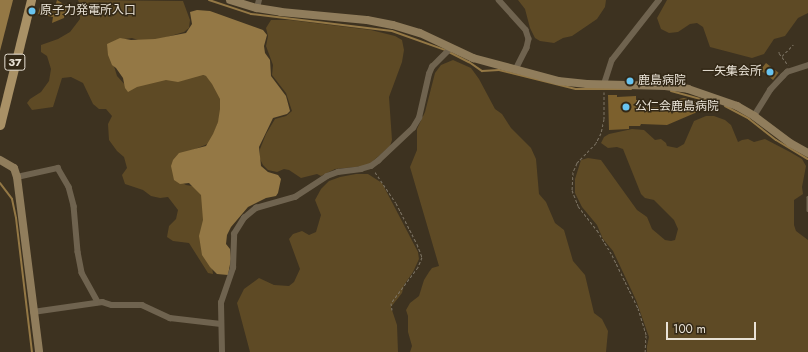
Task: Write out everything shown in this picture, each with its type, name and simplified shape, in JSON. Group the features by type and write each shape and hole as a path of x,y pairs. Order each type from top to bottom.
{"main road":[{"name":"37","path":"0,125 31,0"}],"street":[{"path":"230,0 257,8 393,25 420,33 449,51 558,81 604,88 678,87 737,106 754,116 790,143 808,153"},
{"path":"257,8 259,0"},
{"path":"498,0 526,30 529,39 527,48 516,70"},
{"path":"604,88 612,60 659,0"},
{"path":"222,352 221,303 233,268 234,234 244,218 256,208 295,196 328,176 371,166 413,128 419,118 432,67 449,51"},
{"path":"754,116 776,83 787,72 808,65"},
{"path":"0,160 14,168 17,177 39,352"},
{"path":"17,177 58,168 69,187 74,206 78,252 82,273 98,302"},
{"path":"33,312 98,302 112,305 142,305 170,318 221,324"}],"lane":[{"path":"808,196 808,210"}],"path":[{"path":"782,56 793,45"},
{"path":"779,51 792,70"},
{"path":"604,88 604,119 601,133 596,143 577,163 573,172 572,190 578,206 597,230 612,255 638,308 646,335 645,352"},
{"path":"371,166 396,203 422,257 418,267 391,303 392,310"}],"shaded area":[{"path":"0,0 13,0 0,51"},
{"path":"78,0 183,1 190,20 189,28 184,32 157,40 141,41 132,38 118,40 110,53 117,76 127,87 196,73 209,77 222,101 221,115 210,143 183,154 178,180 186,185 198,187 203,196 213,274 208,273 189,243 173,241 167,237 169,226 176,219 178,210 168,197 160,198 151,196 143,190 125,184 122,175 127,168 124,157 117,151 109,140 108,124 112,116 106,109 99,109 93,104 83,83 71,77 62,78 53,107 32,110 27,103 30,99 41,92 49,81 51,69 47,56 41,52 41,45 58,39 70,32 80,19 80,5"},
{"path":"518,0 606,0 605,7 597,19 572,36 563,38 554,43 540,41 535,38 530,28 525,9"},
{"path":"667,0 808,0 808,13 798,18 785,36 774,39 764,54 752,58 710,47 703,27 697,23 690,24 678,32 669,33 661,29 657,18"},
{"path":"197,10 210,11 263,30 267,35 264,46 265,53 270,60 271,76 286,96 290,111 287,114 273,118 259,147 261,166 268,172 278,175 281,179 278,193 276,196 266,198 248,207 231,227 227,235 226,244 230,249 231,259 228,275 217,274 202,255 199,236 203,220 201,195 189,183 180,184 174,180 171,166 173,160 179,153 206,146 213,134 218,122 220,99 212,84 206,76 203,75 178,82 166,80 137,87 128,92 125,88 123,78 112,65 108,55 107,44 120,38 131,40 155,39 186,33 192,24 190,12"},
{"path":"271,20 290,20 371,30 395,36 402,40 404,50 402,62 389,97 392,140 390,146 372,162 365,166 335,169 321,176 317,174 301,178 289,170 284,169 277,172 268,170 263,165 260,159 260,149 266,134 275,119 286,116 292,111 286,93 272,75 273,65 266,46 268,36 266,28"},
{"path":"453,60 471,68 479,79 495,109 502,114 511,128 531,148 536,159 539,194 546,202 555,223 564,230 573,261 585,275 594,313 602,319 608,331 606,352 410,352 412,346 408,332 408,316 406,310 410,303 419,296 424,280 432,268 439,266 410,167 417,150 417,129 425,112 435,73 441,65"},
{"path":"706,116 714,116 725,120 731,125 738,142 748,139 754,142 765,139 802,159 806,166 802,187 803,194 794,200 794,225 796,231 808,240 808,352 647,352 649,337 636,300 613,251 603,239 597,225 582,207 575,193 575,179 581,160 588,158 601,160 637,210 647,217 652,229 665,240 675,240 678,229 674,220 654,200 645,198 641,194 623,149 617,147 608,148 601,143 604,137 609,134 632,129 644,130 655,140 661,139 667,146 677,148 684,144 694,121"},
{"path":"356,174 368,174 382,183 418,252 419,259 413,272 404,285 402,293 391,307 397,325 398,352 250,352 237,303 244,289 259,278 274,285 289,286 294,282 300,269 289,239 293,234 302,231 309,235 316,232 321,215 315,200 321,189 329,181"}],"building":[{"path":"57,0 67,6 64,18 52,23 53,17 38,14 40,7 54,10"},
{"name":"一矢集会所","path":"766,63 779,73 773,80 760,70"},
{"path":"608,95 617,95 617,97 636,96 636,100 640,100 641,107 665,107 675,100 684,98 700,103 702,110 667,125 641,124 640,126 629,126 629,129 609,130"}],"waterway":[{"path":"209,0 251,14 392,31 445,50 469,62 482,71 499,70 576,89 631,89"},
{"path":"671,91 719,104"},
{"path":"725,106 749,119 776,140 808,159"},
{"path":"0,183 12,199 16,218 32,352"}],"place":[{"name":"原子力発電所入口","path":"32,11"},
{"name":"一矢集会所","path":"770,72"},
{"name":"鹿島病院","path":"630,81"},
{"name":"公仁会鹿島病院","path":"626,107"}]}
